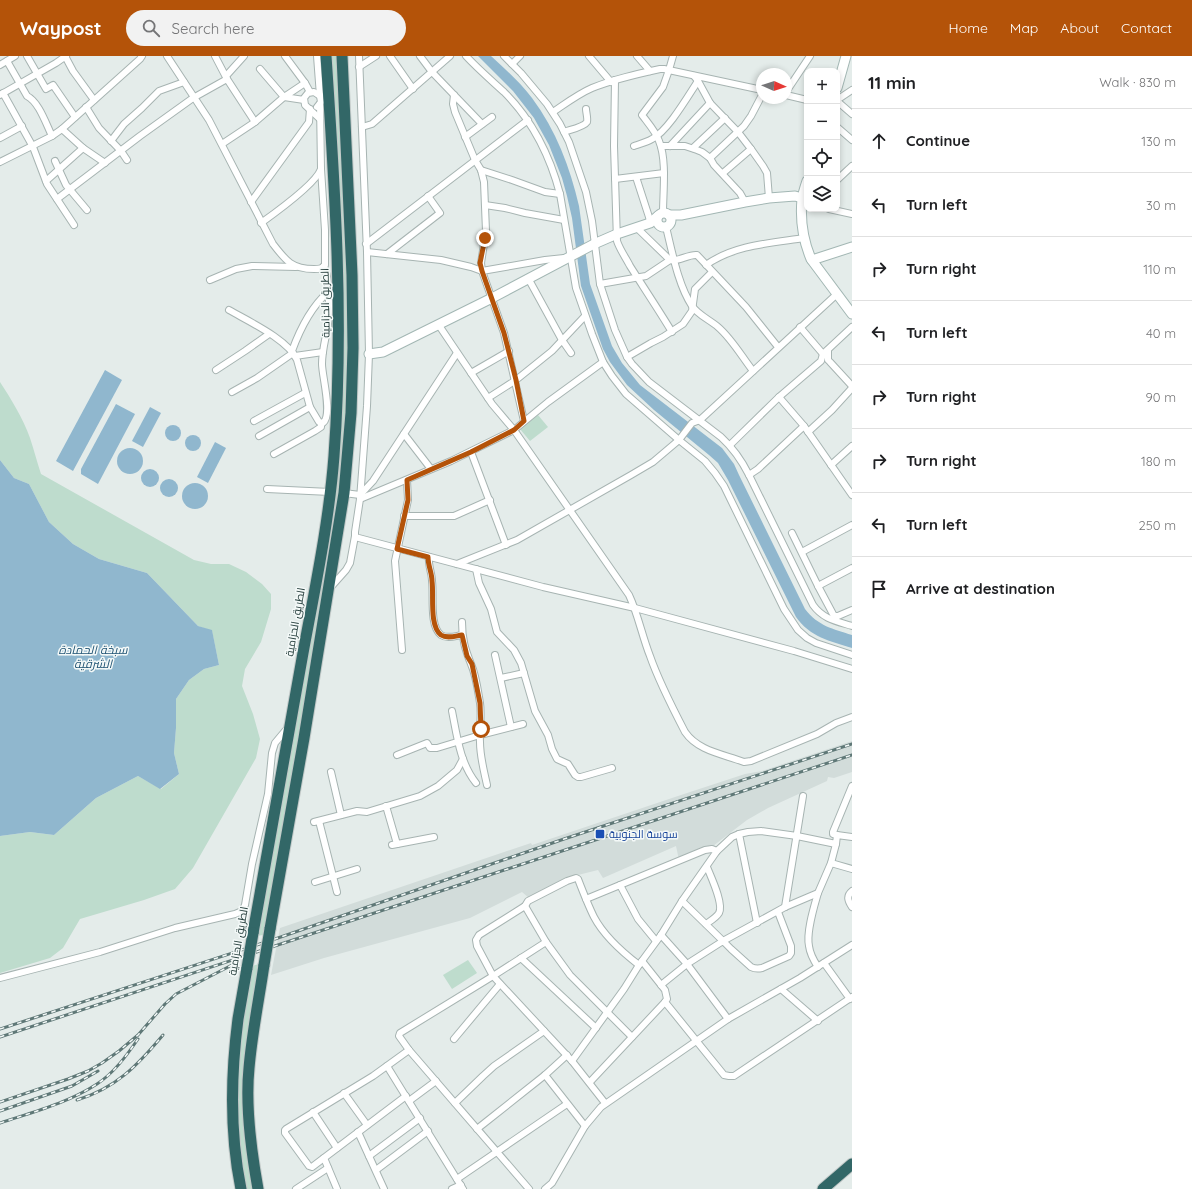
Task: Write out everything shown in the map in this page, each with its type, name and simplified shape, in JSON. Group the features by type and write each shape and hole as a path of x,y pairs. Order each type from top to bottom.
{"highway":[{"name":"الطريق الحزامية","path":"241,1189 238,1175 233,1105 233,1072 238,1019 323,541 334,458 338,379 338,294 330,230 324,125 326,56"},
{"path":"258,1189 250,1136 248,1109 249,1069 270,928 329,590 344,493 351,413 353,348 352,276 342,56"},
{"path":"823,1189 852,1164"},
{"path":"832,1189 852,1172"}],"street":[{"path":"0,65 15,56"},
{"path":"27,56 46,89 53,85 75,118"},
{"path":"74,225 46,181 33,146 1,94 65,56 73,71 94,100"},
{"path":"167,56 209,120 273,244 280,254 296,267"},
{"path":"214,56 255,122"},
{"path":"57,199 194,98 226,77 242,56"},
{"path":"285,56 311,92 317,93 320,96"},
{"path":"274,454 315,431 321,427 321,424 325,421 326,392 322,368 323,352 328,325 328,292 327,276 324,266 330,230 321,170 324,125 320,104 321,100 317,56"},
{"path":"329,590 350,563 360,497 367,406 369,354 367,252 359,56"},
{"path":"359,68 376,56"},
{"path":"390,56 413,89"},
{"path":"420,56 432,72 482,124"},
{"path":"362,128 372,124 450,56"},
{"path":"466,56 505,93 528,120 545,150 556,180 563,207 576,288 603,362 612,376 626,394 681,437 716,472 784,609 798,630 807,638 816,643 852,655"},
{"path":"504,56 521,73 553,112 564,132 577,162 586,192 592,221 591,245 600,284 615,330 627,357 637,371 721,436 730,445 749,475 813,605 821,615 852,626"},
{"path":"512,64 520,56"},
{"path":"589,56 613,81 617,241 672,332"},
{"path":"637,56 650,71"},
{"path":"673,56 663,86 642,115 657,136 661,146 664,174 664,220 672,260 687,298 693,307 724,333 753,371"},
{"path":"792,83 810,56"},
{"path":"840,77 846,56"},
{"path":"0,162 52,136 62,129 139,57"},
{"path":"7,61 27,96 32,98 40,110 52,136"},
{"path":"260,69 284,97 304,100"},
{"path":"553,112 591,88 660,69 669,70 696,78 756,89"},
{"path":"318,78 311,92 305,96 304,100 306,106 310,108 324,125"},
{"path":"696,78 710,102 751,148 767,173 769,198"},
{"path":"634,146 657,136 668,124 678,111 696,78"},
{"path":"110,141 124,124 159,91 184,82"},
{"path":"222,144 255,122 284,97 305,83"},
{"path":"840,98 852,90"},
{"path":"454,94 453,104 455,112 475,160 481,170 484,182 486,231 480,263 504,333 516,380 524,421"},
{"path":"792,97 804,99"},
{"path":"670,146 710,102"},
{"path":"840,103 852,114"},
{"path":"310,108 315,108 320,104"},
{"path":"710,158 738,132 751,116 757,104"},
{"path":"86,107 99,128 121,151 127,160"},
{"path":"252,202 310,122 310,108"},
{"path":"564,132 586,124 586,109"},
{"path":"465,137 492,117"},
{"path":"693,148 725,118"},
{"path":"366,244 528,120"},
{"path":"0,137 22,126"},
{"path":"62,129 83,148 105,163"},
{"path":"840,130 852,140"},
{"path":"661,146 684,146 702,152 710,158 714,165 740,194 745,202"},
{"path":"46,181 83,148"},
{"path":"723,174 751,148"},
{"path":"55,161 69,190 87,210"},
{"path":"840,177 852,166"},
{"path":"261,223 300,192 321,170"},
{"path":"481,170 545,192 560,194"},
{"path":"615,179 664,174"},
{"path":"636,176 650,217 650,223"},
{"path":"387,254 440,213 428,196"},
{"path":"369,354 383,352 492,298 591,245 617,234 681,215 769,198 795,196 804,201 802,220 804,238 812,260 852,314"},
{"path":"485,205 564,220"},
{"path":"840,211 852,214"},
{"path":"637,228 672,260"},
{"path":"706,265 725,254 744,248 804,238"},
{"path":"812,260 852,247"},
{"path":"367,252 441,260 482,271 571,256"},
{"path":"600,284 646,276 672,260 697,255 746,307 778,347"},
{"path":"210,280 236,269 252,266 318,269 324,266"},
{"path":"627,357 672,332 684,323 693,307 695,289 712,272"},
{"path":"528,278 562,340 571,353"},
{"path":"293,353 300,330 308,317 328,292"},
{"path":"457,564 506,545 548,523 653,462 681,437 692,423 700,420 836,294"},
{"path":"229,310 280,341 293,353 310,407 321,424"},
{"path":"488,398 516,380 552,352 585,316"},
{"path":"438,324 488,398 514,430 629,595 635,608 649,654 666,695 690,739 699,746 744,762 751,761 817,734 836,723 852,717"},
{"path":"800,327 826,352 828,360 852,387 832,410 808,432"},
{"path":"730,445 779,397 821,361 826,352 852,327"},
{"path":"216,370 269,334"},
{"path":"471,373 509,351"},
{"path":"232,392 257,378 293,353 323,352"},
{"path":"360,497 373,481 457,353"},
{"path":"344,493 360,497 407,480 471,452 514,430 548,402 603,362"},
{"path":"254,421 306,393"},
{"path":"779,397 804,426 852,495"},
{"path":"259,436 310,407"},
{"path":"749,475 758,469 804,426"},
{"path":"404,434 431,469"},
{"path":"831,465 852,446"},
{"path":"471,452 506,545"},
{"path":"402,650 396,561 397,549 408,500 407,480"},
{"path":"266,489 330,492"},
{"path":"404,516 454,516 490,500"},
{"path":"802,552 852,525"},
{"path":"792,533 834,616 838,616 852,610"},
{"path":"354,536 397,549 543,587 635,608 794,651 852,669"},
{"path":"428,557 432,580 433,617 438,632 442,636 450,637 462,635"},
{"path":"818,586 852,568"},
{"path":"476,569 479,583 492,609 497,632 514,650 522,664 535,711 548,735 552,749 557,758 568,764 578,777 612,768"},
{"path":"462,622 462,635 467,656 472,664 480,703 480,742 487,784"},
{"path":"496,655 512,727"},
{"path":"501,678 524,673"},
{"path":"452,711 463,759 470,775 476,783"},
{"path":"397,754 427,743 430,748 433,749 523,724"},
{"path":"0,978 100,952 175,928 242,911 245,905 252,864 268,794 272,753 275,743 285,731 289,730"},
{"path":"337,892 317,821 357,811 367,812 420,796 438,786 457,770 463,759"},
{"path":"331,772 341,815"},
{"path":"852,786 833,832 833,834 852,837"},
{"path":"785,907 803,796"},
{"path":"386,806 395,845 434,837"},
{"path":"572,1060 624,989 640,963 717,851 732,837 748,832 761,831 797,836 836,844"},
{"path":"740,834 757,923"},
{"path":"818,967 810,951 808,943 813,909 831,863 837,835"},
{"path":"586,899 705,850 712,849 717,851"},
{"path":"831,863 852,869"},
{"path":"706,924 719,913 720,909 713,882 707,867"},
{"path":"315,882 357,869"},
{"path":"590,1082 665,1002 667,995 661,985 640,963 621,950 602,929 594,918 578,879 574,878 528,901 525,906 479,935 476,938 476,942 493,976 572,1060 605,1103"},
{"path":"620,885 638,919 656,941"},
{"path":"852,891 849,894 848,899 852,906"},
{"path":"661,985 687,964 723,941 785,907 818,893"},
{"path":"682,901 734,952 755,969 762,968 789,956 791,953 791,946 778,912"},
{"path":"525,906 546,942 570,975 632,1037"},
{"path":"661,934 687,964 728,1019"},
{"path":"529,1189 399,1037 400,1033 546,942"},
{"path":"545,1189 552,1183 585,1126 598,1109 605,1103 728,1019 782,989 852,945"},
{"path":"521,958 596,1028"},
{"path":"665,1002 724,1074 734,1076 851,998 824,963"},
{"path":"454,1039 500,984"},
{"path":"782,989 818,1021"},
{"path":"455,1104 494,1066 544,1031"},
{"path":"409,1050 387,1066 285,1130 285,1133 309,1166 312,1167 367,1125 407,1098 436,1081"},
{"path":"477,1129 545,1075 567,1055"},
{"path":"387,1066 462,1187 452,1189"},
{"path":"545,1075 585,1126"},
{"path":"344,1093 367,1125"},
{"path":"457,1179 567,1104"},
{"path":"313,1112 337,1148"},
{"path":"369,1156 420,1118"},
{"path":"376,1170 428,1131"},
{"path":"358,1132 384,1189"},
{"path":"324,1158 337,1189"},
{"path":"296,1189 328,1168"}],"shaded area":[{"path":"852,741 852,772 834,778 828,777 827,781 768,808 747,820 713,846 679,860 676,846 603,878 598,870 574,876 529,898 522,892 470,918 324,958 271,975 280,928 531,843 532,845 745,774 762,771"}],"green space":[{"path":"330,56 339,56 351,353 340,506 263,935 256,936 336,463"},
{"path":"0,382 24,423 41,474 194,560 211,564 229,564 246,572 262,584 271,594 271,609 261,642 245,669 242,686 253,714 260,739 256,758 193,868 175,889 80,919 63,948 50,958 0,973 0,836 30,832 54,835 96,798 138,776 161,789 179,774 174,753 176,699 189,680 204,669 219,665 212,631 198,626 147,573 99,559 73,544 49,522 29,484 14,478 0,460"},
{"path":"538,415 548,427 530,441 520,429"},
{"path":"468,960 477,973 452,989 443,975"},
{"path":"260,964 248,1043 254,1189 245,1189 236,1119 239,1041 251,966"}],"water":[{"path":"478,56 491,56 517,81 541,110 555,136 567,163 579,206 590,284 612,346 622,363 640,385 722,448 734,464 805,609 810,615 821,623 832,629 852,635 852,648 814,634 796,617 728,480 718,463 654,410 627,385 610,362 603,349 581,286 572,218 562,178 549,145 534,118 513,91"},
{"path":"105,370 122,380 73,471 56,461"},
{"path":"116,404 135,414 98,484 81,474 81,469"},
{"path":"150,407 161,413 143,447 132,441"},
{"path":"173,425 179,427 181,433 179,439 173,441 167,439 165,433 167,427"},
{"path":"193,435 199,437 201,443 199,449 193,451 187,449 185,443 187,437"},
{"path":"215,442 226,448 208,483 197,477"},
{"path":"130,448 139,452 143,461 139,470 130,474 121,470 117,461 121,452"},
{"name":"سبخة الحمادة الشرقية","path":"0,460 14,478 29,484 49,522 73,544 99,559 147,573 198,626 212,630 219,665 204,669 189,680 176,699 174,753 179,774 160,789 138,776 96,798 54,835 30,832 0,836"},
{"path":"150,469 156,472 159,478 156,484 150,487 144,484 141,478 144,472"},
{"path":"169,479 175,482 178,488 175,494 169,497 163,494 160,488 163,482"},
{"path":"195,483 204,487 208,496 204,505 195,509 186,505 182,496 186,487"}],"railway":[{"path":"0,1029 275,939 564,839 852,744"},
{"path":"0,1037 852,755"},
{"path":"0,1102 68,1079 88,1071 102,1063 138,1035 165,1004 176,994 232,965"},
{"path":"77,1100 103,1089 125,1075 144,1057 163,1035"},
{"path":"0,1123 38,1111 86,1091 103,1080 115,1069 138,1039"},
{"path":"0,1111 72,1086 98,1071"}],"place":[{"name":"سوسة الجنوبية","path":"600,834"}],"route":[{"path":"481,729 480,703 472,664 467,656 462,635 450,637 442,636 438,632 433,617 432,580 428,557 397,549 408,500 407,480 471,452 514,430 524,421 516,380 504,333 480,263 485,238"}]}
